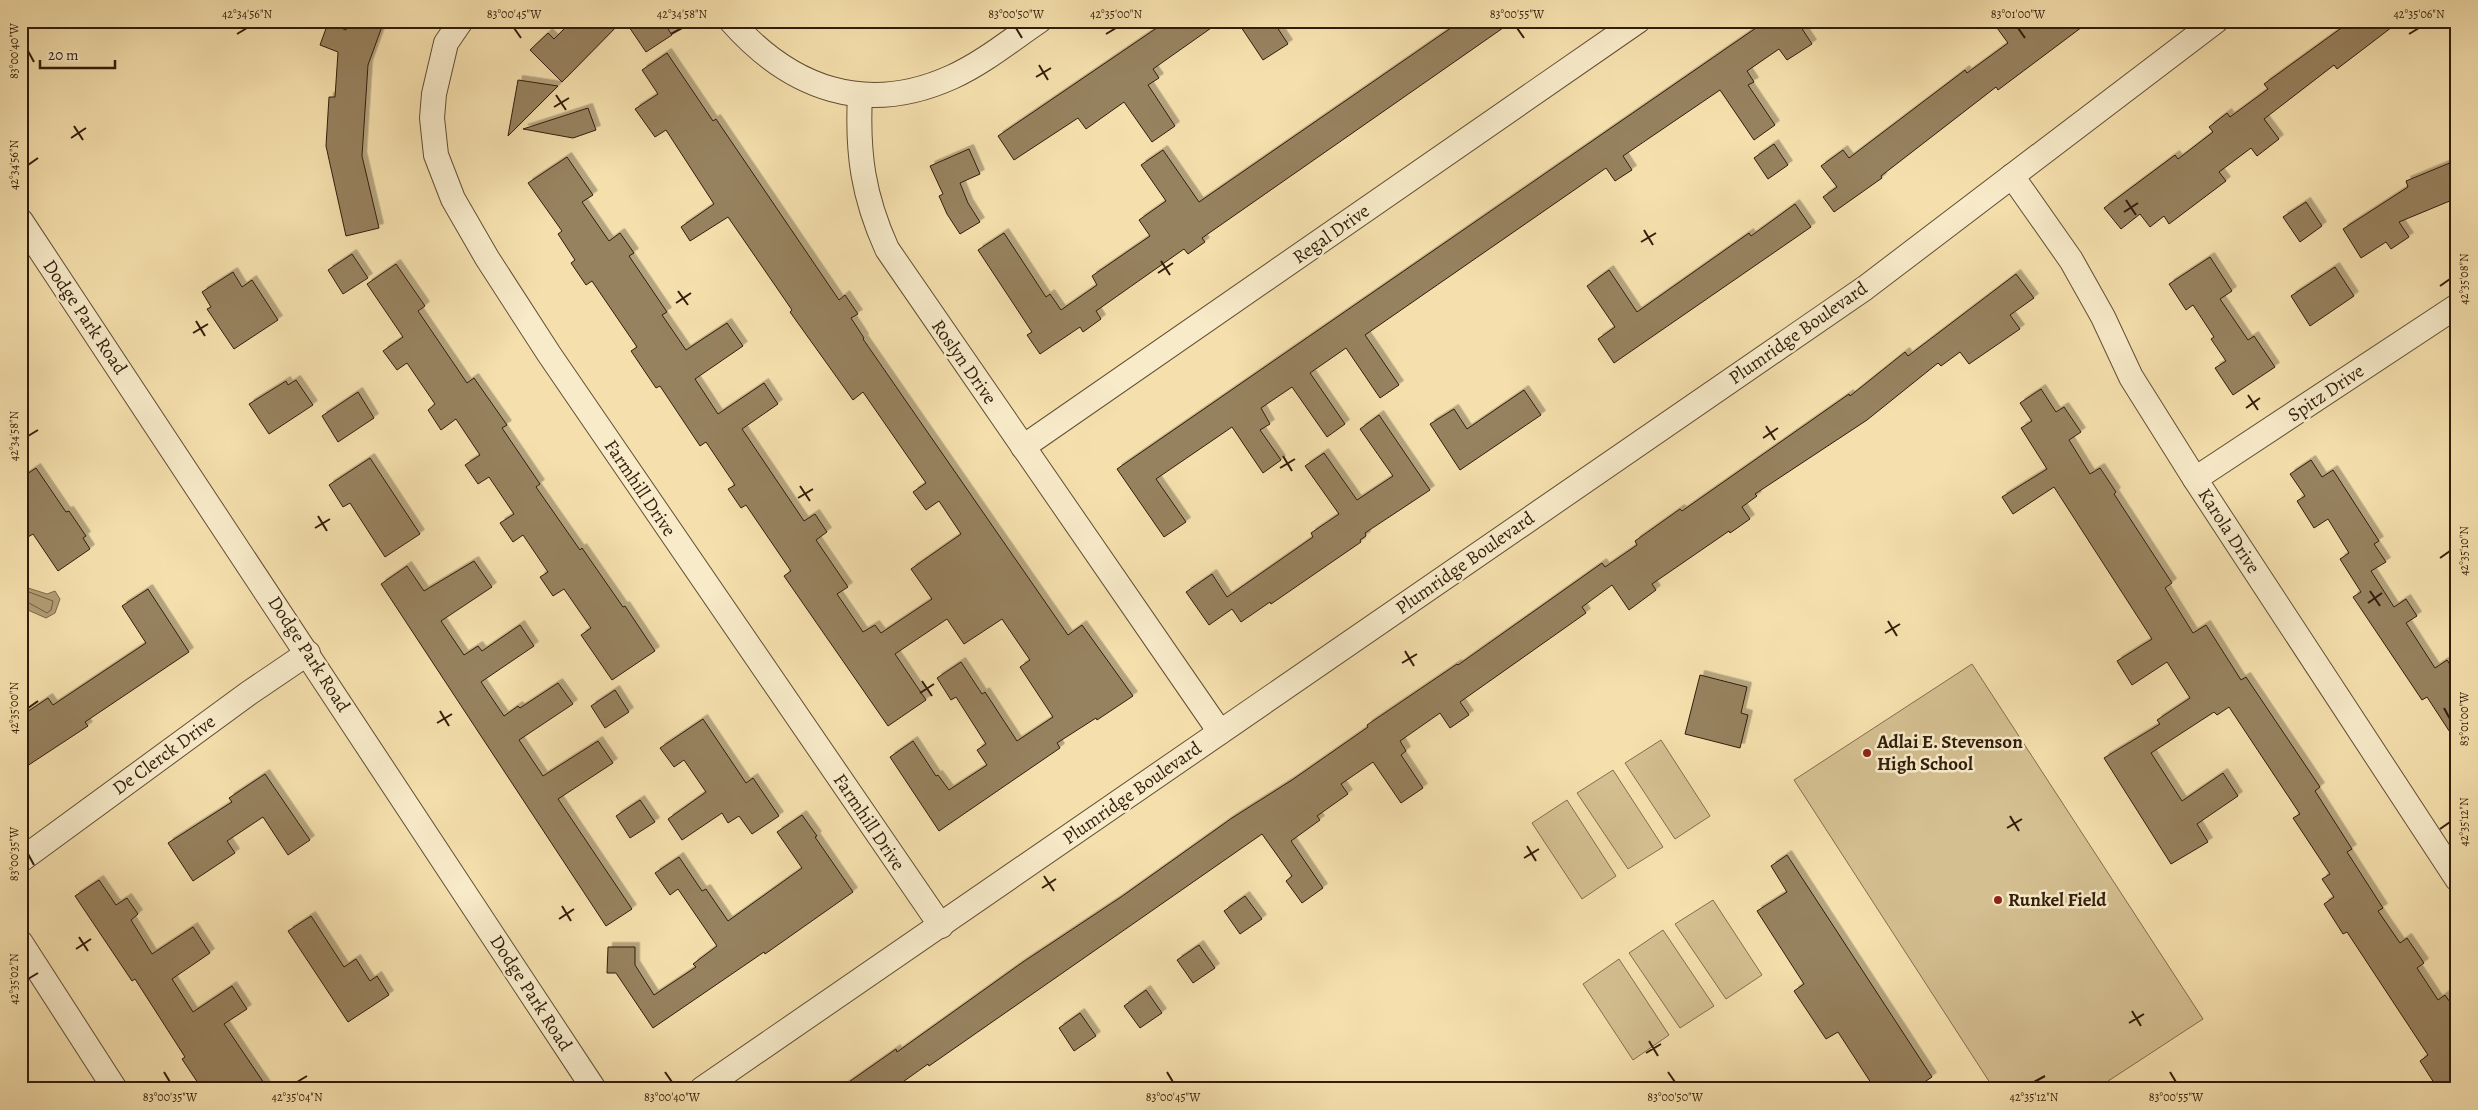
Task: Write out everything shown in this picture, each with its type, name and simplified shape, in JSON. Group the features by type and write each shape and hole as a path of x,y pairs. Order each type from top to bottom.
{"street":[{"name":"Farmhill Drive","path":"460,21 446,43 434,94 432,118 436,155 453,199 487,258 555,362 941,926"},
{"path":"731,21 767,57 790,73 820,87 860,95 890,95 916,90 953,77 1039,21"},
{"name":"Regal Drive","path":"1023,447 1638,21"},
{"name":"Plumridge Boulevard","path":"702,1089 1865,288 2216,21"},
{"name":"Roslyn Drive","path":"860,95 859,149 862,179 875,222 887,249 1220,732"},
{"name":"Karola Drive","path":"2012,176 2071,260 2103,318 2131,377 2195,479 2457,880"},
{"name":"Dodge Park Road","path":"23,229 308,653 594,1089"},
{"name":"Spitz Drive","path":"2195,479 2457,306"},
{"name":"De Clerck Drive","path":"21,860 249,693 308,653"},
{"path":"21,943 115,1089"}],"shaded area":[{"name":"Runkel Field","path":"1972,664 2203,1019 2096,1089 1994,1089 1794,780"},
{"path":"1661,740 1710,816 1675,839 1625,763"},
{"path":"1613,770 1663,847 1628,869 1577,793"},
{"path":"1567,800 1616,876 1582,899 1532,823"},
{"path":"1713,900 1762,975 1726,999 1675,924"},
{"path":"1663,930 1714,1006 1680,1028 1629,953"},
{"path":"1619,959 1669,1035 1633,1060 1583,984"}],"water":[{"path":"25,587 47,594 55,591 60,599 55,613 46,618 21,607 21,589"}],"building":[{"path":"349,21 384,21 368,65 362,156 379,228 346,236 326,146 329,97 335,97 338,52 320,45 328,23 346,30"},
{"path":"572,21 622,21 562,82 530,50 548,33 554,39"},
{"path":"625,21 663,21 672,35 646,52"},
{"path":"1167,21 1221,21 1153,69 1159,78 1148,85 1175,126 1152,142 1124,102 1086,129 1078,118 1014,160 998,136"},
{"path":"1237,21 1273,21 1288,44 1263,60"},
{"path":"1461,21 1513,21 1202,238 1205,242 1188,254 1184,249 1096,311 1101,319 1083,332 1080,327 1040,354 1027,335 1032,332 978,250 1004,233 1046,297 1050,294 1061,310 1097,285 1092,276 1150,236 1139,220 1166,201 1141,165 1163,150 1199,202"},
{"path":"1766,21 1797,21 1812,44 1787,60 1779,49 1747,71 1754,82 1748,85 1775,125 1754,140 1720,90 1623,156 1632,170 1615,181 1606,168 1365,335 1399,385 1380,398 1346,348 1310,373 1345,424 1327,437 1292,387 1261,408 1270,424 1260,430 1281,460 1263,473 1232,427 1156,479 1186,522 1164,537 1117,469"},
{"path":"1992,21 2090,21 1998,90 1996,87 1881,176 1882,178 1834,212 1823,197 1837,187 1821,166 1843,150 1849,158 1965,70 1967,73 2008,43"},
{"path":"2351,21 2400,21 2337,69 2334,65 2264,119 2279,139 2257,156 2251,148 2219,172 2226,181 2169,224 2164,216 2150,227 2140,214 2121,229 2104,208 2175,155 2178,159 2213,132 2209,127 2227,113 2230,117 2268,89 2264,84"},
{"path":"667,53 713,121 716,119 839,300 845,295 858,314 851,318 863,339 1068,635 1082,625 1133,696 1057,743 1060,748 939,831 890,757 913,741 936,776 938,775 949,790 987,765 977,750 986,744 956,697 951,700 937,678 961,662 982,694 985,692 1017,741 1053,717 1020,667 1030,660 1002,619 964,644 947,619 895,654 926,700 888,726 784,576 791,571 746,505 741,508 728,489 735,485 706,442 700,446 660,386 656,388 631,351 637,347 592,281 586,285 571,263 575,260 558,234 562,231 528,183 567,157 593,195 582,202 609,241 620,233 634,253 629,256 667,312 662,315 686,350 727,323 743,346 695,379 718,414 764,383 778,404 742,429 804,521 815,514 827,532 816,540 848,587 837,594 863,632 875,625 881,633 932,599 911,569 961,534 939,501 926,510 913,492 926,483 863,392 853,400 790,312 792,310 728,217 690,241 681,227 714,204 666,130 655,137 635,109 658,94 642,70"},
{"path":"518,80 558,86 508,136"},
{"path":"588,108 596,130 573,138 523,129"},
{"path":"1774,144 1788,165 1768,179 1754,158"},
{"path":"969,149 980,174 960,183 968,203 980,222 960,234 947,214 939,196 943,194 930,166"},
{"path":"2457,160 2457,198 2399,222 2409,237 2391,249 2386,242 2361,258 2343,229 2408,187 2406,181"},
{"path":"2306,202 2322,226 2300,242 2283,217"},
{"path":"1795,204 1811,227 1614,363 1598,339 1615,327 1587,286 1609,270 1637,312 1749,233 1751,236"},
{"path":"352,254 368,278 343,294 328,270"},
{"path":"2210,257 2232,291 2220,299 2248,340 2254,336 2275,367 2233,395 2215,368 2226,361 2211,339 2214,337 2193,305 2186,310 2169,284"},
{"path":"396,264 425,306 418,311 467,383 474,378 507,425 502,428 540,484 536,487 580,550 582,548 623,607 625,606 655,651 612,680 581,635 591,628 564,589 553,596 540,577 548,572 523,535 513,542 500,523 514,514 489,477 478,484 465,465 480,455 456,419 441,430 428,410 435,404 407,363 397,370 383,351 403,337 367,284"},
{"path":"2335,267 2354,296 2310,326 2291,296"},
{"path":"233,272 242,287 252,280 278,320 234,349 207,309 211,307 202,292"},
{"path":"2016,274 2034,298 2010,315 2020,329 1969,364 1960,352 1941,366 1938,363 1867,420 1755,494 1757,496 1742,507 1750,519 1730,533 1729,531 1652,584 1656,590 1629,610 1612,585 1582,607 1586,613 1460,702 1469,715 1450,728 1440,713 1400,741 1406,751 1401,755 1423,788 1401,803 1373,762 1341,784 1348,794 1317,816 1320,820 1291,841 1323,888 1302,903 1286,881 1292,876 1262,834 929,1066 928,1064 893,1089 839,1089 896,1049 897,1052 1023,962 1121,897 1232,818 1292,780 1368,727 1367,725 1458,665 1602,563 1605,567 1637,545 1635,541 1680,509 1682,511 1849,394 1850,396 1905,352 1908,356"},
{"path":"296,380 313,405 269,434 249,404 286,381 288,385"},
{"path":"2041,389 2056,412 2064,407 2081,432 2069,440 2090,474 2100,468 2116,492 2114,494 2172,583 2165,588 2193,633 2206,625 2241,680 2246,677 2320,787 2315,791 2352,849 2347,852 2383,908 2378,911 2400,943 2407,938 2424,963 2417,968 2438,1000 2445,995 2457,1012 2457,1089 2438,1089 2420,1061 2428,1055 2347,932 2343,934 2324,904 2334,897 2322,879 2330,874 2293,818 2300,814 2229,707 2217,715 2214,712 2151,753 2182,801 2223,773 2238,796 2197,824 2208,842 2171,864 2104,758 2160,724 2157,720 2190,698 2167,662 2132,685 2117,661 2152,639 2054,487 2013,514 2002,497 2047,469 2021,428 2032,421 2020,403"},
{"path":"1524,390 1541,415 1460,470 1430,424 1454,409 1467,429"},
{"path":"358,392 374,418 338,442 322,416"},
{"path":"1379,415 1430,490 1365,533 1366,536 1360,540 1361,542 1271,604 1270,602 1241,622 1232,609 1209,625 1186,592 1212,574 1227,597 1313,537 1311,533 1339,514 1305,466 1324,453 1357,500 1393,476 1360,429"},
{"path":"370,458 420,534 385,557 350,503 343,507 329,485"},
{"path":"2311,460 2322,477 2333,470 2379,541 2374,544 2386,562 2371,571 2394,607 2406,599 2417,616 2406,623 2435,668 2447,660 2457,675 2457,743 2427,697 2422,700 2353,597 2361,592 2340,559 2349,553 2328,519 2314,528 2297,501 2305,496 2290,474"},
{"path":"36,468 66,512 69,511 86,536 83,538 90,549 58,571 33,534 21,541 21,478"},
{"path":"474,561 492,587 441,621 464,655 478,646 482,651 520,625 534,646 481,682 504,716 518,706 520,708 558,683 573,704 519,740 543,776 598,741 613,763 558,799 632,909 606,926 381,584 407,566 424,591"},
{"path":"148,589 189,652 85,722 88,726 21,770 21,716 48,698 53,705 146,643 122,606"},
{"path":"1700,675 1747,687 1741,713 1748,715 1740,748 1685,734"},
{"path":"615,690 629,712 605,728 591,706"},
{"path":"703,719 746,783 753,778 779,816 752,834 739,816 728,823 722,813 682,840 668,819 706,792 684,760 674,767 660,748"},
{"path":"265,774 310,840 288,855 263,817 227,841 235,853 193,881 168,843 232,802 229,798"},
{"path":"640,800 655,822 630,838 616,816"},
{"path":"802,815 853,892 765,954 764,952 653,1028 616,973 607,973 608,947 635,947 635,965 654,995 696,967 693,964 717,946 678,889 670,895 655,873 679,857 702,891 706,889 728,921 802,868 777,832"},
{"path":"1787,855 1932,1077 1914,1089 1875,1089 1838,1032 1826,1039 1794,991 1804,984 1757,911 1787,892 1771,866"},
{"path":"99,880 116,905 127,898 138,914 131,920 152,954 193,927 210,953 172,979 193,1012 232,986 247,1009 224,1024 268,1089 202,1089 182,1059 185,1057 135,979 132,981 75,896"},
{"path":"1245,896 1262,919 1240,934 1224,911"},
{"path":"311,916 344,967 356,959 370,981 377,976 389,995 348,1022 288,931"},
{"path":"1199,945 1215,968 1193,983 1177,960"},
{"path":"1146,990 1162,1013 1140,1028 1124,1006"},
{"path":"1080,1013 1096,1036 1074,1051 1059,1028"}],"place":[{"name":"Adlai E. Stevenson High School","path":"1867,753"},
{"name":"Runkel Field","path":"1998,900"}]}
